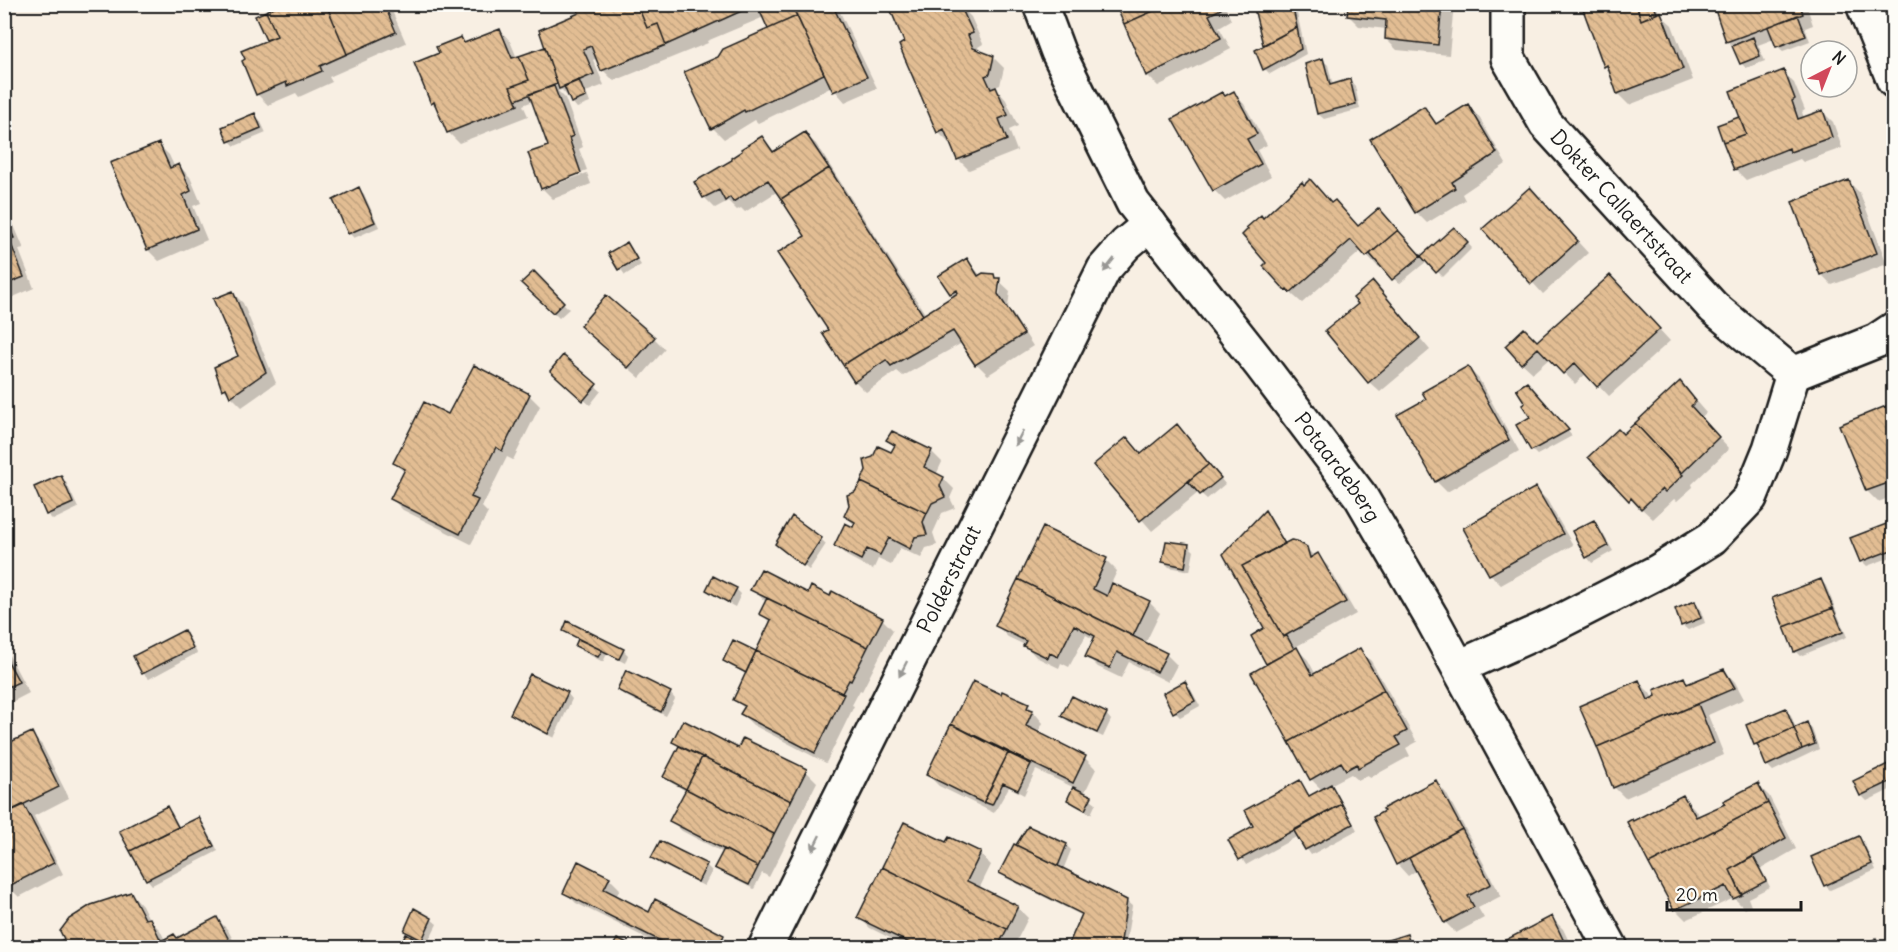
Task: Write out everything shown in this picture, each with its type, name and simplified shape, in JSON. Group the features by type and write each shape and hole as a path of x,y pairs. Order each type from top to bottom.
{"street":[{"name":"Potaardeberg","path":"1040,4 1058,52 1133,203 1261,365 1361,497 1459,667 1611,948"},
{"name":"Dokter Callaertstraat","path":"1508,4 1508,58 1546,124 1713,307 1793,374"},
{"path":"1863,4 1893,81"},
{"name":"Polderstraat","path":"765,948 1104,269 1126,244 1150,224"},
{"path":"1459,667 1576,614 1657,572 1712,538 1750,498 1770,449 1793,374 1876,341 1893,329"}],"building":[{"path":"281,4 326,4 347,54 320,66 322,71 287,86 286,82 256,95 242,61 245,59 241,51 277,36 266,11"},
{"path":"326,4 384,4 396,32 347,54"},
{"path":"575,4 637,4 647,28 658,24 666,45 601,71 591,46 583,49 594,74 559,89 539,30 579,13"},
{"path":"637,4 687,4 688,7 695,4 757,4 666,45 658,24 647,28"},
{"path":"763,4 791,4 797,16 768,29 758,7"},
{"path":"791,4 832,4 867,77 833,92"},
{"path":"906,4 949,4 951,8 960,5 973,33 968,35 973,48 994,56 990,74 985,76 991,89 996,87 1008,115 999,119 1007,140 957,160 944,129 937,133 899,45 904,42 891,11"},
{"path":"1115,4 1169,4 1124,24"},
{"path":"1169,4 1219,4 1221,9 1209,15 1221,38 1146,76 1124,24"},
{"path":"1253,4 1292,4 1297,27 1263,45"},
{"path":"1348,4 1442,4 1438,45 1385,39 1386,20 1347,16"},
{"path":"1581,4 1636,4 1641,20 1661,12 1683,69 1617,94 1607,65 1604,67"},
{"path":"1636,4 1653,4 1657,13 1641,20"},
{"path":"1713,4 1800,4 1803,14 1726,42"},
{"path":"266,11 277,36 266,40 255,16"},
{"path":"1798,15 1806,36 1776,47 1768,27"},
{"path":"797,16 824,74 745,112 744,110 711,129 684,72 718,57 723,49"},
{"path":"1297,27 1301,49 1263,70 1255,50"},
{"path":"500,29 512,58 519,56 529,80 510,87 518,105 447,133 434,102 431,104 414,63 439,53 436,47 461,37 464,43"},
{"path":"1753,37 1760,56 1740,64 1732,46"},
{"path":"545,47 557,84 516,100 510,87 529,80 519,56"},
{"path":"1323,58 1330,85 1350,79 1356,104 1317,114 1305,64"},
{"path":"1784,70 1795,99 1792,101 1798,119 1823,110 1832,137 1790,152 1789,148 1734,170 1723,142 1746,134 1730,91"},
{"path":"579,80 586,97 571,103 564,86"},
{"path":"554,86 573,136 569,138 581,173 541,189 528,153 548,146 529,94"},
{"path":"1234,91 1257,134 1247,139 1261,164 1213,191 1172,119 1222,92 1225,96"},
{"path":"1468,104 1497,153 1452,182 1455,188 1415,213 1370,139 1424,106 1436,124"},
{"path":"255,113 261,128 228,142 222,127"},
{"path":"1739,117 1746,134 1723,142 1717,125"},
{"path":"805,132 829,168 781,199 768,180 733,202 730,197 725,201 719,190 703,198 694,182 732,160 731,158 742,151 741,149 762,136 773,152"},
{"path":"159,143 170,168 179,164 191,191 183,195 197,229 147,250 110,163"},
{"path":"829,168 923,315 843,365 822,333 828,330 777,253 805,236 781,199"},
{"path":"1310,179 1331,203 1335,200 1358,226 1379,208 1398,230 1366,257 1351,240 1290,293 1263,266 1266,263 1242,235 1248,229 1246,228 1261,215 1263,218 1302,182 1304,185"},
{"path":"1849,180 1877,253 1820,275 1792,202"},
{"path":"359,187 375,222 348,234 333,200"},
{"path":"1530,187 1578,241 1531,284 1482,229"},
{"path":"4,215 14,238 9,239 24,277 4,285"},
{"path":"1454,227 1468,242 1436,273 1421,256"},
{"path":"1398,230 1421,256 1392,280 1370,254"},
{"path":"627,242 637,259 618,270 608,253"},
{"path":"967,258 978,276 983,273 994,274 995,278 1000,278 998,294 1024,334 975,365 953,331 891,366 886,360 854,382 843,365 958,293 957,290 950,294 938,276"},
{"path":"534,271 564,302 553,313 521,283"},
{"path":"1610,275 1660,329 1597,387 1575,363 1563,374 1538,348 1521,364 1505,346 1524,328 1537,341"},
{"path":"1373,281 1420,338 1368,383 1325,331 1358,304 1353,298"},
{"path":"233,291 266,372 230,397 226,388 222,390 214,367 238,356 213,299"},
{"path":"606,295 655,337 628,368 580,326"},
{"path":"563,355 597,384 583,401 550,371"},
{"path":"474,365 530,394 502,451 496,447 471,497 478,500 460,534 390,499 405,469 393,463 424,402 448,414"},
{"path":"1468,366 1509,440 1435,482 1397,415 1426,399 1422,392"},
{"path":"1680,381 1696,401 1691,406 1719,437 1682,473 1635,423"},
{"path":"1527,382 1569,430 1531,451 1516,425 1530,417 1516,389"},
{"path":"1894,404 1894,425 1886,406"},
{"path":"1886,406 1894,425 1894,481 1866,491 1839,425"},
{"path":"1635,423 1683,475 1665,492 1662,489 1641,509 1631,498 1629,501 1588,457 1618,429 1623,434"},
{"path":"1177,424 1209,464 1140,521 1093,465 1127,437 1141,454"},
{"path":"892,431 932,450 924,467 944,477 940,486 945,497 932,503 927,513 861,482 866,470 864,460 873,457 878,446 891,452 895,445 886,440"},
{"path":"1209,464 1221,478 1200,495 1188,481"},
{"path":"61,475 73,503 46,515 34,487"},
{"path":"861,482 927,513 923,522 927,535 915,537 910,549 889,538 880,555 867,549 861,560 834,546 845,523 853,527 855,522 844,516 849,505 847,495 855,492"},
{"path":"1536,487 1563,534 1489,575 1463,528"},
{"path":"1265,510 1285,544 1242,566 1283,637 1287,636 1294,649 1266,664 1251,636 1264,628 1223,554"},
{"path":"792,516 822,538 803,566 775,544"},
{"path":"1594,520 1608,546 1586,558 1572,531"},
{"path":"1894,521 1894,549 1860,562 1850,538"},
{"path":"1043,527 1107,558 1093,589 1107,596 1112,583 1150,601 1133,636 1018,579"},
{"path":"1291,540 1307,547 1310,558 1318,553 1346,602 1283,637 1242,566"},
{"path":"1166,541 1189,544 1185,567 1162,562"},
{"path":"761,569 808,593 811,586 830,596 832,591 883,618 868,647 750,590"},
{"path":"713,576 737,588 729,603 706,590"},
{"path":"1018,579 1167,653 1157,672 1117,652 1110,668 1085,657 1095,636 1074,625 1058,657 1050,653 1048,658 1023,646 1026,641 995,626"},
{"path":"1821,579 1833,608 1784,627 1772,598"},
{"path":"767,598 868,647 851,681 849,680 842,693 756,651 771,620 759,614"},
{"path":"1695,601 1701,618 1681,626 1675,609"},
{"path":"1833,608 1843,632 1794,652 1784,627"},
{"path":"567,621 624,649 619,659 563,631"},
{"path":"184,630 193,648 142,674 133,656"},
{"path":"578,639 602,650 598,657 575,646"},
{"path":"733,640 756,651 746,673 723,661"},
{"path":"1297,647 1312,675 1360,648 1384,690 1289,742 1251,673"},
{"path":"756,651 844,694 815,753 740,714 745,706 733,700"},
{"path":"4,654 19,682 4,689"},
{"path":"1724,669 1735,688 1597,747 1579,706 1639,680 1648,700 1656,696 1654,690 1684,677 1687,684"},
{"path":"626,670 671,692 661,712 617,690"},
{"path":"530,674 568,692 548,734 510,714"},
{"path":"973,681 1001,694 1002,691 1029,703 1027,708 1033,710 1026,726 1086,756 1073,783 951,724"},
{"path":"1185,681 1195,701 1173,713 1163,693"},
{"path":"1384,690 1407,731 1396,737 1401,745 1358,768 1357,764 1346,770 1341,762 1310,780 1289,742"},
{"path":"1072,696 1107,713 1097,733 1061,716"},
{"path":"1698,704 1714,743 1613,788 1597,747"},
{"path":"1786,708 1794,728 1754,745 1746,725"},
{"path":"683,720 738,748 743,738 807,769 791,801 672,742"},
{"path":"1807,722 1815,744 1802,749 1794,728"},
{"path":"951,724 1008,753 983,803 926,775"},
{"path":"1794,728 1802,749 1766,766 1757,744"},
{"path":"32,732 59,787 4,814 4,745"},
{"path":"679,746 702,757 686,789 663,777"},
{"path":"1008,753 1031,764 1018,790 1003,783 992,805 984,802"},
{"path":"702,757 791,801 774,834 686,789"},
{"path":"1894,761 1894,780 1860,796 1853,781"},
{"path":"1300,780 1309,796 1331,784 1342,804 1239,860 1228,840 1253,826 1245,810"},
{"path":"1436,780 1462,829 1396,865 1373,817 1384,811 1382,809"},
{"path":"1758,783 1768,803 1649,864 1627,822 1683,795 1696,817 1725,804 1723,801"},
{"path":"1073,787 1092,796 1085,810 1067,800"},
{"path":"686,789 774,834 758,867 669,821"},
{"path":"1768,803 1786,838 1730,870 1742,895 1733,899 1726,886 1674,910 1649,864"},
{"path":"1342,804 1353,824 1305,850 1294,831"},
{"path":"24,805 54,863 7,887 4,883 4,814"},
{"path":"167,806 178,827 130,851 119,831"},
{"path":"199,817 214,846 146,880 130,851"},
{"path":"904,822 946,842 949,837 981,852 967,881 1018,906 1007,929 882,867"},
{"path":"1028,826 1067,844 1058,866 1016,845"},
{"path":"1462,829 1491,884 1468,896 1474,907 1444,923 1409,858"},
{"path":"1859,836 1872,864 1824,886 1811,857"},
{"path":"660,841 707,864 698,882 651,858"},
{"path":"1014,844 1127,900 1120,948 1067,948 1082,914 999,873"},
{"path":"724,849 758,867 749,885 714,868"},
{"path":"1753,856 1766,881 1741,894 1730,870"},
{"path":"578,861 610,877 604,889 649,912 655,899 724,935 718,948 675,948 563,893"},
{"path":"882,867 1007,929 997,948 920,948 857,918"},
{"path":"131,892 145,919 150,918 161,941 148,948 48,948 64,939 60,931 69,919 91,905"},
{"path":"414,908 432,918 422,940 404,931"},
{"path":"1552,916 1567,948 1500,948 1498,944"},
{"path":"217,917 229,940 214,948 148,948 174,934 177,938"},
{"path":"406,934 425,945 424,948 399,948"},
{"path":"1407,934 1411,948 1363,948"},
{"path":"617,939 636,948 612,948"},
{"path":"1875,939 1881,948 1858,948"}]}
